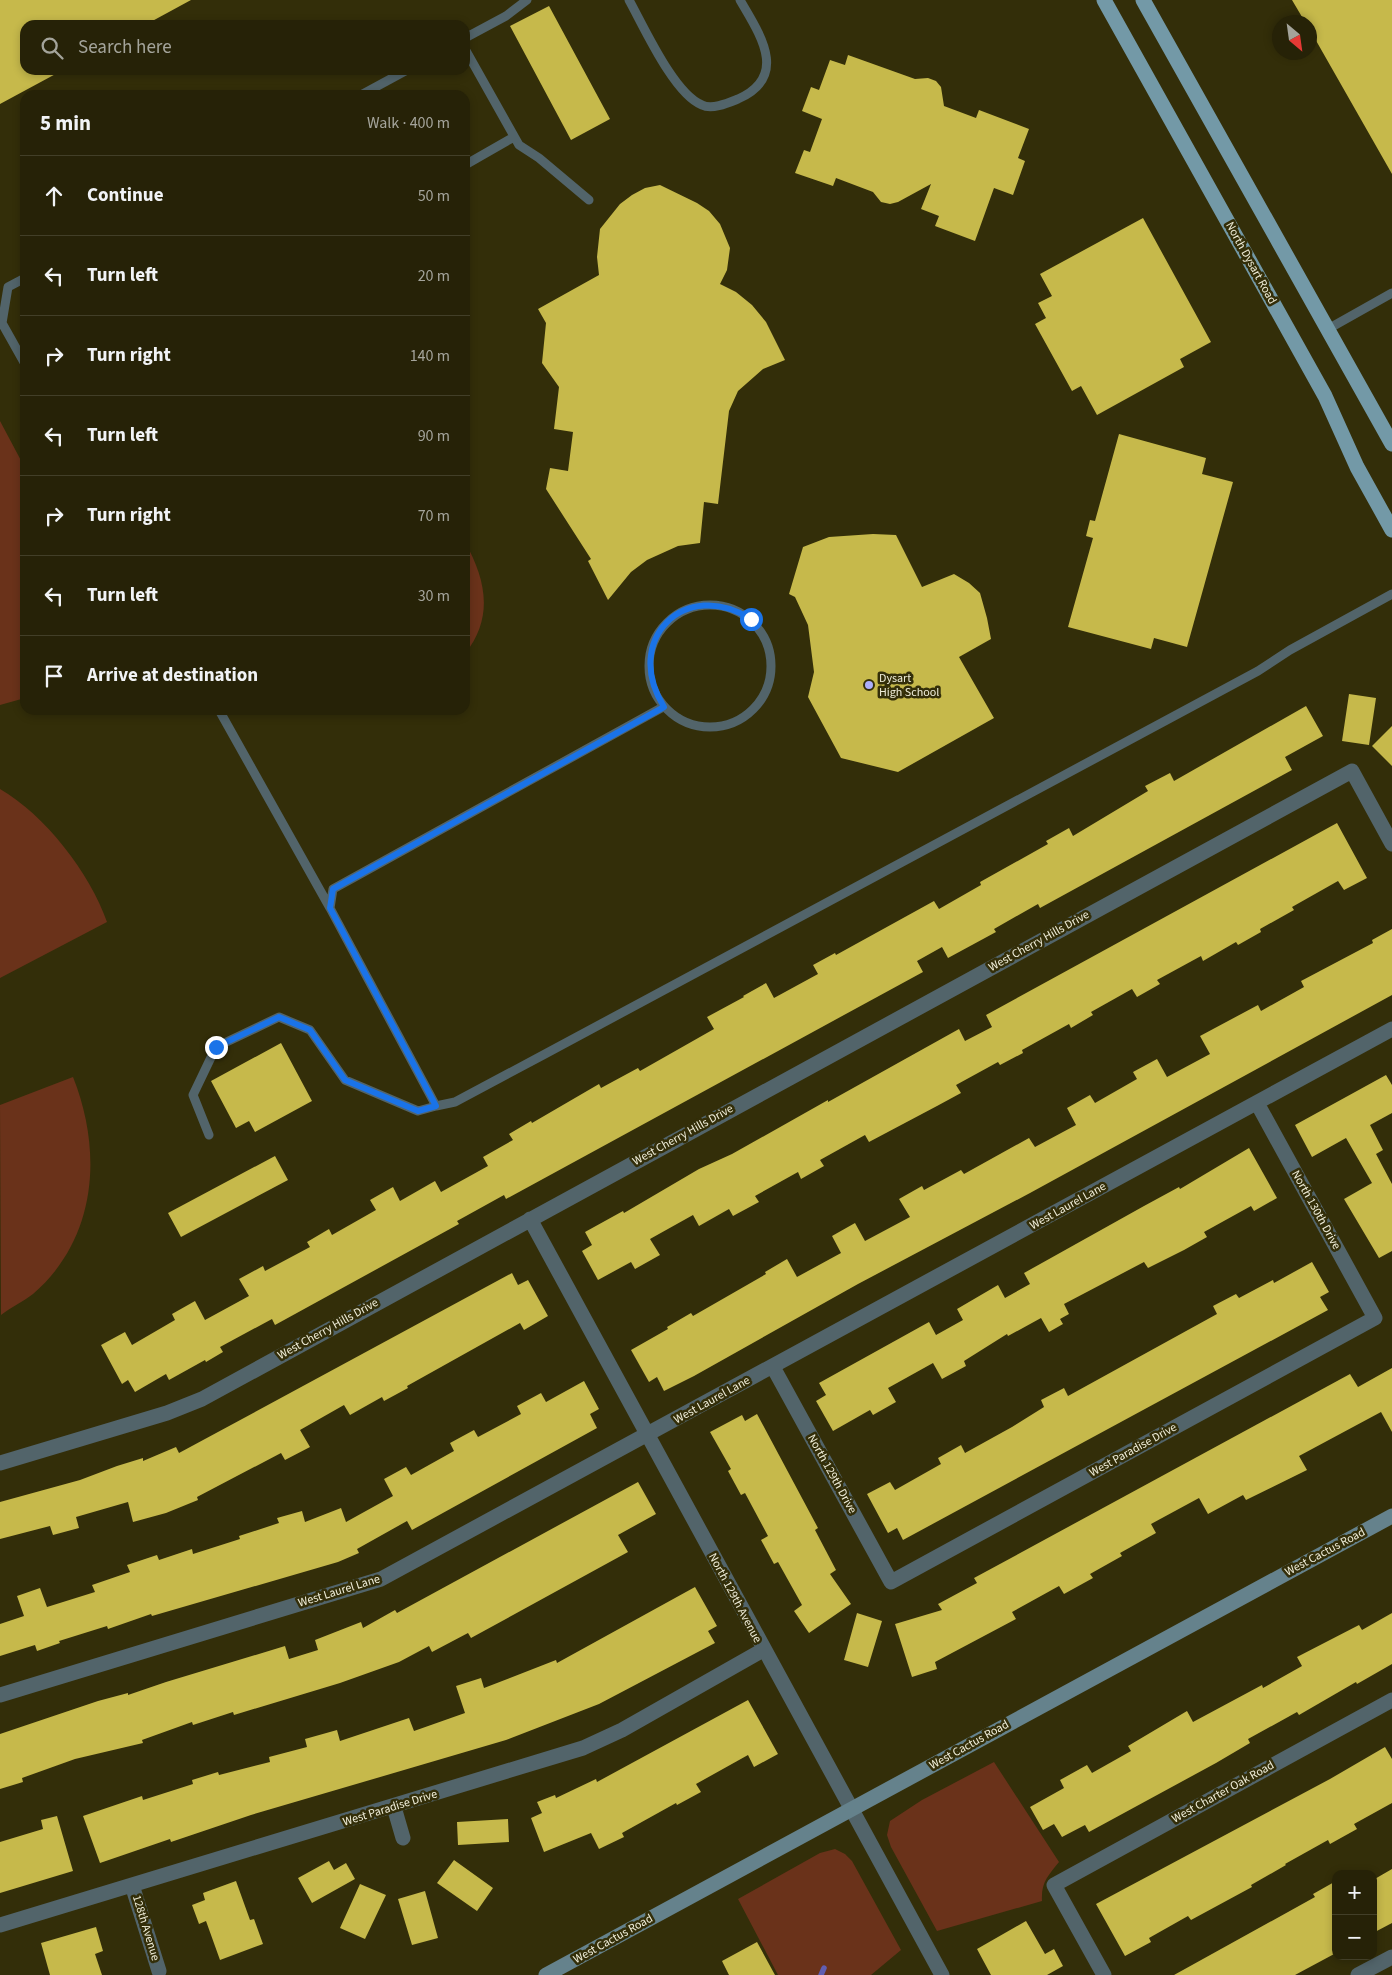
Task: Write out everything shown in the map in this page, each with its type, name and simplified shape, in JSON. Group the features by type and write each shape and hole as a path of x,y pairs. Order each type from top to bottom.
{"main road":[{"name":"North Dysart Road","path":"1104,0 1325,396 1357,467 1392,530"},
{"path":"1143,0 1392,444"},
{"name":"West Cactus Road","path":"546,1975 1392,1516"}],"street":[{"name":"West Cherry Hills Drive","path":"0,1463 167,1413 202,1398 1352,771 1392,844"},
{"name":"West Laurel Lane","path":"0,1695 381,1579 1392,1029"},
{"name":"North 130th Drive","path":"1256,1103 1374,1318"},
{"name":"North 129th Avenue","path":"530,1219 763,1650 942,1975"},
{"name":"West Paradise Drive","path":"891,1582 1374,1318"},
{"name":"North 129th Drive","path":"773,1367 891,1582"},
{"name":"West Paradise Drive","path":"0,1925 583,1748 622,1730 763,1650"},
{"name":"West Charter Oak Road","path":"1104,1975 1054,1885 1392,1700"},
{"path":"394,1806 403,1838"},
{"name":"128th Avenue","path":"132,1885 159,1971"},
{"path":"1358,1975 1392,1956"}],"lane":[{"path":"470,35 506,16 527,0"},
{"path":"629,0 679,88 702,106 724,105 742,97 759,84 768,66 764,42 740,0"},
{"path":"470,58 519,145 539,158 589,200"},
{"path":"370,90 398,75"},
{"path":"470,162 514,137"},
{"path":"20,281 8,287 2,323 20,355"},
{"path":"1328,329 1392,293"},
{"path":"210,1135 193,1095 216,1047 279,1017 310,1030 345,1080 418,1111 455,1102 1258,671 1290,650 1392,594"},
{"path":"718,604 736,609 751,619 763,633 770,650 772,669 768,687 760,703 746,716 733,724 703,728 688,724 675,717 664,707 654,691 649,673 650,655 656,637 667,622 682,611 699,605 718,604"},
{"path":"330,908 333,889 664,707"},
{"path":"222,715 330,908 436,1106"}],"shaded area":[{"path":"0,421 20,459 20,699 0,705"},
{"path":"470,552 478,570 484,598 480,626 470,646"},
{"path":"0,789 33,814 64,847 78,865 89,884 107,922 0,978"},
{"path":"73,1077 83,1106 90,1164 88,1193 82,1221 70,1247 54,1272 33,1294 1,1315 0,1105"},
{"path":"994,1762 1059,1862 1044,1884 1042,1901 937,1931 891,1847 887,1835 890,1821 922,1800"},
{"path":"835,1849 845,1854 852,1861 901,1950 871,1975 778,1975 738,1899 820,1853"}],"building":[{"path":"0,0 191,0 154,20 20,20 20,75 54,75 26,90 20,90 20,93 0,104"},
{"path":"1292,0 1392,0 1392,174 1317,42 1317,15 1301,15"},
{"path":"549,6 610,119 571,140 510,26"},
{"path":"848,55 915,79 928,78 936,81 941,87 944,106 976,118 979,110 1029,129 1018,158 1025,161 1013,195 994,188 975,241 935,226 939,216 921,209 931,184 898,202 890,204 881,202 873,192 836,178 833,186 795,173 804,150 810,152 822,119 802,111 811,87 819,90 830,60 845,65"},
{"path":"660,185 697,203 709,211 720,224 730,248 727,270 720,284 736,292 752,305 766,322 785,360 763,369 738,391 729,411 718,504 704,502 700,543 678,546 647,560 631,572 608,600 588,561 591,559 546,489 550,468 568,471 573,432 554,429 559,387 542,363 546,323 538,309 599,275 597,257 600,229 620,204 632,195 645,188"},
{"path":"1143,218 1211,342 1180,359 1184,367 1097,415 1081,386 1072,391 1035,324 1046,318 1038,303 1052,296 1040,274"},
{"path":"1119,434 1206,458 1202,474 1233,482 1187,647 1154,638 1151,649 1068,627 1093,538 1086,536 1090,520 1095,521"},
{"path":"873,534 896,535 922,587 954,574 969,583 980,593 991,639 959,657 994,718 898,772 841,758 808,697 814,672 808,625 795,597 789,594 803,547 829,537"},
{"path":"1349,694 1376,698 1369,745 1342,741"},
{"path":"1306,706 1323,736 1285,757 1292,770 1040,908 1038,904 994,929 996,932 948,958 942,947 917,961 923,972 506,1199 504,1195 457,1221 459,1224 275,1325 272,1319 220,1347 223,1352 206,1362 205,1360 169,1380 166,1374 135,1392 128,1380 122,1384 101,1345 125,1332 132,1345 175,1320 172,1314 195,1301 205,1320 249,1296 239,1279 263,1266 265,1271 310,1247 307,1242 329,1229 332,1235 376,1210 370,1200 393,1187 400,1201 435,1181 441,1192 488,1166 483,1157 513,1140 509,1134 531,1121 532,1123 599,1084 601,1088 638,1068 640,1071 714,1029 707,1017 766,983 774,998 818,974 813,965 835,953 836,955 934,901 939,909 981,885 980,882 1048,844 1046,841 1069,828 1073,836 1148,791 1145,786 1170,773 1174,781"},
{"path":"1392,726 1392,766 1372,746"},
{"path":"1337,823 1367,878 1344,890 1338,881 1292,907 1294,910 1260,929 1261,932 1238,945 1236,942 1203,961 1201,956 1157,980 1160,984 1137,997 1132,989 1091,1012 1093,1015 1071,1028 1069,1024 1022,1050 1023,1053 1000,1065 998,1062 956,1085 961,1093 869,1142 865,1135 820,1160 824,1166 801,1179 798,1172 755,1196 759,1202 733,1216 729,1209 699,1226 693,1215 650,1239 660,1255 635,1269 631,1262 598,1280 582,1251 592,1245 585,1232 623,1211 624,1213 699,1169 732,1154 959,1029 965,1041 992,1027 986,1015"},
{"path":"1392,929 1392,995 1030,1193 858,1284 694,1376 664,1391 657,1377 649,1382 631,1350 668,1329 667,1327 691,1313 693,1316 766,1274 765,1272 787,1259 797,1277 841,1253 832,1236 855,1223 865,1241 910,1217 899,1199 922,1186 924,1190 961,1170 964,1174 1029,1138 1035,1147 1076,1125 1067,1108 1090,1095 1095,1103 1137,1079 1133,1072 1157,1059 1167,1077 1210,1054 1200,1036 1258,1005 1261,1011 1304,987 1301,981 1373,943 1372,940"},
{"path":"281,1043 312,1101 255,1132 249,1121 236,1128 211,1081"},
{"path":"1386,1075 1392,1085 1392,1113 1370,1125 1383,1150 1376,1154 1392,1184 1392,1251 1379,1258 1344,1199 1372,1183 1346,1138 1312,1157 1295,1125"},
{"path":"1249,1148 1277,1198 1254,1211 1251,1206 1204,1232 1207,1237 1148,1268 1144,1262 1064,1304 1069,1314 1060,1319 1063,1324 1049,1332 1041,1318 1008,1336 1007,1334 964,1361 966,1366 942,1379 933,1363 888,1388 896,1402 873,1415 870,1410 833,1431 816,1401 826,1395 819,1383 929,1322 936,1335 963,1320 957,1309 998,1285 1005,1298 1030,1284 1024,1273 1179,1187 1180,1189"},
{"path":"275,1156 288,1180 181,1237 168,1213"},
{"path":"1312,1262 1329,1292 1320,1297 1328,1310 903,1540 897,1528 888,1533 867,1494 890,1482 895,1490 941,1464 938,1458 961,1445 965,1453 1012,1427 1044,1407 1041,1400 1064,1388 1068,1396 1217,1314 1213,1306 1236,1294 1239,1298 1273,1280 1274,1283"},
{"path":"512,1273 518,1285 528,1280 548,1316 524,1330 520,1323 407,1386 408,1388 384,1401 382,1397 350,1415 344,1405 300,1430 310,1447 285,1460 281,1453 197,1497 198,1500 166,1513 133,1522 128,1502 76,1517 79,1528 53,1535 50,1526 0,1539 0,1502 80,1480 143,1458 143,1461 176,1447 179,1453"},
{"path":"1392,1368 1392,1432 1381,1412 1299,1456 1307,1470 1246,1500 1243,1495 1208,1514 1199,1498 1151,1524 1156,1533 1120,1553 1122,1556 1090,1574 1093,1578 1064,1594 1059,1586 1012,1612 1016,1619 935,1662 937,1669 912,1677 895,1624 942,1610 938,1604 977,1583 974,1578 1350,1374 1358,1387"},
{"path":"584,1381 599,1409 590,1414 597,1428 412,1530 407,1521 357,1549 359,1553 338,1562 152,1616 151,1614 108,1629 107,1626 59,1641 60,1643 37,1651 35,1645 0,1656 0,1624 24,1616 17,1596 40,1588 47,1607 95,1592 92,1585 130,1572 127,1565 157,1555 159,1560 192,1549 193,1554 240,1539 239,1536 279,1523 277,1518 302,1511 305,1522 341,1508 346,1522 393,1496 384,1479 406,1467 411,1475 454,1451 450,1443 474,1430 478,1437 521,1414 517,1406 541,1393 546,1402"},
{"path":"757,1414 818,1528 815,1530 836,1570 830,1574 851,1604 809,1633 794,1611 802,1605 778,1562 774,1564 761,1540 768,1536 745,1493 741,1495 728,1471 731,1469 710,1432 742,1415 745,1421"},
{"path":"638,1482 656,1514 618,1535 628,1552 471,1638 468,1633 432,1652 429,1646 399,1662 340,1683 234,1715 233,1712 193,1725 192,1722 142,1740 143,1743 75,1759 22,1778 23,1782 0,1789 0,1734 98,1701 128,1693 128,1695 285,1646 289,1659 318,1650 315,1640 361,1622 363,1628 395,1610 397,1613"},
{"path":"695,1587 717,1626 708,1631 715,1643 599,1704 506,1740 251,1815 171,1842 170,1839 100,1863 83,1816 142,1796 143,1800 193,1784 192,1780 218,1772 219,1775 270,1762 269,1757 307,1747 305,1739 337,1730 340,1741 409,1718 414,1731 465,1713 456,1686 481,1678 484,1688 556,1660 557,1663"},
{"path":"857,1613 882,1621 868,1667 844,1660"},
{"path":"1392,1613 1392,1664 1357,1684 1356,1682 1299,1715 1297,1712 1248,1739 1250,1743 1216,1763 1089,1832 1085,1825 1062,1837 1054,1824 1043,1830 1030,1807 1064,1788 1060,1780 1087,1765 1092,1773 1131,1751 1128,1746 1187,1711 1193,1722 1262,1685 1263,1688 1302,1666 1297,1657 1359,1625 1362,1630"},
{"path":"748,1700 778,1754 754,1767 748,1755 696,1784 701,1792 677,1805 676,1803 622,1833 624,1837 599,1849 591,1833 544,1852 531,1818 542,1813 537,1802 555,1795 556,1798 596,1779 597,1782"},
{"path":"1385,1747 1392,1759 1392,1803 1354,1824 1357,1829 1330,1844 1328,1840 1251,1885 1252,1887 1191,1920 1188,1916 1149,1938 1151,1942 1125,1956 1096,1904 1330,1779"},
{"path":"57,1816 73,1871 0,1893 0,1842 43,1829 41,1820"},
{"path":"508,1819 509,1842 458,1845 457,1822"},
{"path":"454,1860 493,1888 477,1911 437,1883"},
{"path":"329,1861 334,1870 346,1863 355,1879 312,1903 298,1878"},
{"path":"1392,1869 1392,1923 1377,1931 1377,1915 1377,1878"},
{"path":"236,1881 250,1920 254,1919 263,1944 220,1960 206,1921 199,1924 192,1905 205,1900 203,1893"},
{"path":"1332,1883 1332,1955 1295,1975 1174,1975 1315,1897 1313,1894"},
{"path":"360,1884 386,1895 365,1939 340,1928"},
{"path":"425,1891 438,1938 412,1945 398,1899"},
{"path":"1026,1921 1045,1954 1054,1949 1063,1966 1047,1975 991,1975 977,1949"},
{"path":"96,1927 103,1951 95,1954 102,1975 50,1975 41,1943"},
{"path":"757,1942 775,1975 729,1975 722,1961"}],"waterway":[{"path":"821,1975 824,1968"}],"place":[{"name":"Dysart High School","path":"869,685"}],"route":[{"path":"216,1047 279,1017 310,1030 345,1080 418,1111 436,1106 330,908 333,889 664,707 654,691 649,673 650,655 656,637 667,622 682,611 699,605 718,604 736,609 751,619"}]}
